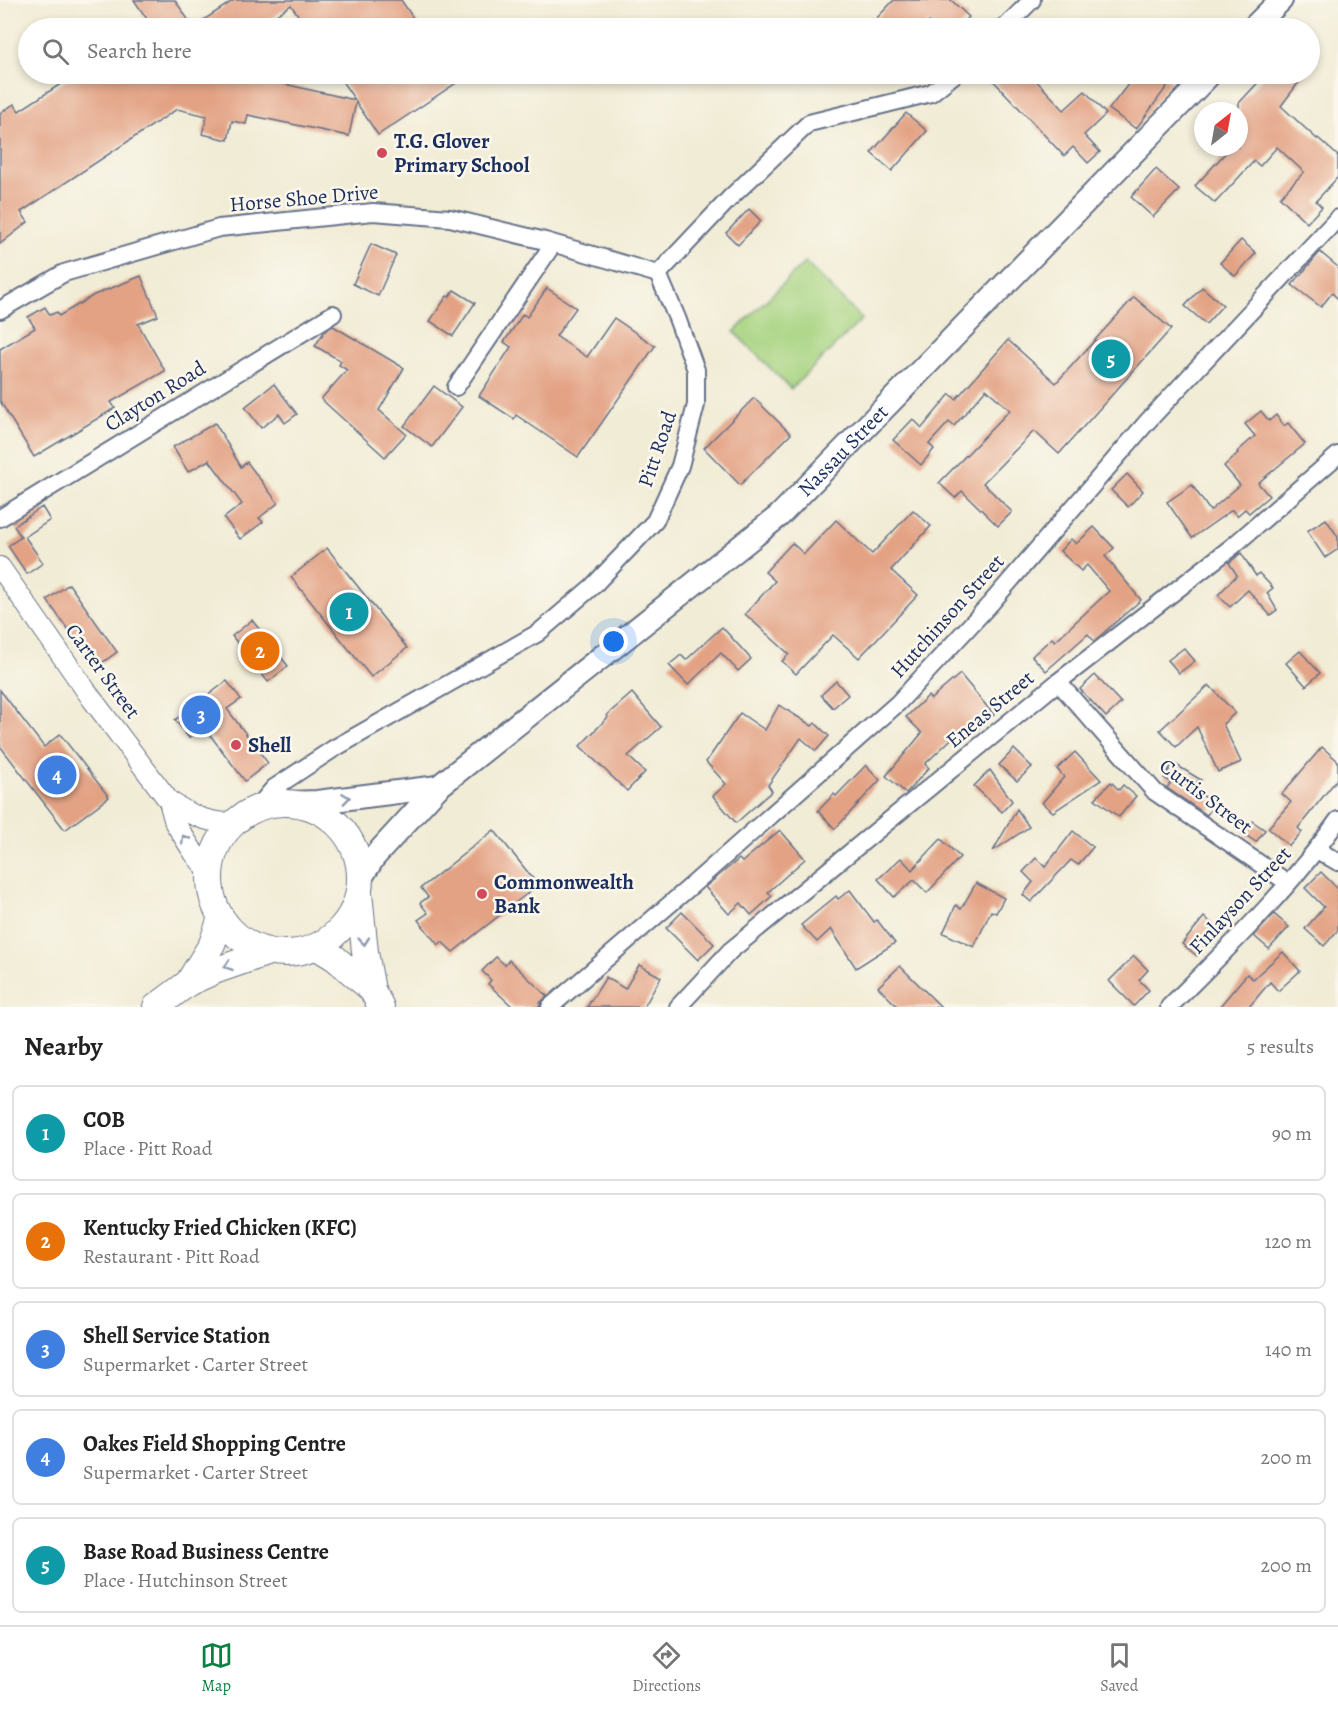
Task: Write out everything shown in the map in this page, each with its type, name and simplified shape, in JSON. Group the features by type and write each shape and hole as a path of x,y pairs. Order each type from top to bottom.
{"main road":[{"path":"1263,18 1281,0"},
{"name":"Nassau Street","path":"360,885 374,857 438,787 779,516 1199,84"},
{"path":"360,885 351,914 345,924 327,941 316,947 293,953 269,952 242,940 228,928 211,896 209,872 215,848 232,823 258,807 438,787"},
{"path":"288,803 314,809 336,823 352,843 357,855 365,952 376,998"},
{"path":"188,983 212,944 221,918"},
{"path":"316,947 335,958 376,998"},
{"path":"156,1007 188,983 269,952"}],"street":[{"path":"1014,18 1032,0"},
{"path":"658,274 731,197 809,123 931,93 942,84"},
{"name":"Horse Shoe Drive","path":"0,310 64,273 219,228 373,212 450,218 658,274"},
{"name":"Hutchinson Street","path":"550,1007 898,703 991,603 1147,422 1338,218"},
{"path":"456,387 553,244"},
{"name":"Pitt Road","path":"258,807 274,788 325,754 538,633 593,586 655,521 680,466 696,405 696,370 658,274"},
{"name":"Clayton Road","path":"0,518 333,314"},
{"name":"Eneas Street","path":"678,1007 730,951 1058,682 1233,546 1338,455"},
{"name":"Carter Street","path":"0,567 92,699 169,801"},
{"name":"Curtis Street","path":"1058,682 1155,792 1288,883"},
{"path":"169,801 205,820 232,823"},
{"path":"169,801 175,823 209,872"},
{"name":"Finlayson Street","path":"1169,1007 1257,919 1317,850 1338,820"},
{"path":"1317,850 1338,862"}],"green space":[{"path":"805,262 862,319 791,389 734,332"}],"building":[{"path":"134,0 175,0 187,18 146,18"},
{"path":"234,0 401,0 413,18 300,18 291,5 272,18 207,18"},
{"path":"894,0 951,0 969,17 968,18 877,18"},
{"path":"61,84 284,84 355,100 344,84 454,84 378,135 356,102 349,136 248,115 246,124 232,121 228,140 202,134 207,116 177,109 21,212 28,222 0,244 0,113 14,104 19,111"},
{"path":"996,84 1039,84 1064,110 1085,91 1106,114 1084,135 1100,152 1088,163 1073,147 1064,156"},
{"path":"1128,84 1169,84 1136,129 1109,109"},
{"path":"1257,84 1298,84 1281,106 1338,156 1338,177 1316,201 1322,207 1307,223 1280,197 1304,172 1277,147 1260,166 1254,161 1215,203 1195,186 1223,156 1248,156 1248,102 1240,102"},
{"path":"906,113 927,131 892,171 871,153"},
{"path":"1156,169 1179,190 1153,217 1131,197"},
{"path":"749,209 761,221 738,245 726,233"},
{"path":"1241,240 1256,253 1235,276 1220,263"},
{"path":"371,244 396,255 378,296 353,284"},
{"path":"1320,252 1338,267 1338,299 1332,293 1321,307 1292,285"},
{"path":"141,276 158,316 138,324 165,371 111,402 115,408 34,457 0,401 0,349 35,328 28,317 45,307 50,315 57,312 59,316 94,295"},
{"path":"1202,287 1223,305 1206,324 1185,306"},
{"path":"547,288 576,308 556,336 587,357 614,318 655,346 578,457 516,415 514,419 479,396 511,347 504,342 523,314 527,317"},
{"path":"454,290 475,303 453,336 430,321 447,296 449,297"},
{"path":"1134,297 1171,329 1059,454 1034,431 983,483 1012,512 998,526 962,491 955,498 939,483 1010,410 986,389 954,426 949,422 929,444 934,449 921,465 893,440 913,419 922,428 950,394 956,399 1008,340 1056,383"},
{"path":"333,326 404,368 379,410 406,434 385,457 321,399 347,370 339,365 341,361 315,346 324,332"},
{"path":"274,384 297,414 285,423 279,414 261,428 245,407"},
{"path":"434,386 462,407 432,447 404,426"},
{"path":"754,398 791,434 740,485 704,448"},
{"path":"1261,411 1269,421 1276,415 1284,426 1288,423 1305,444 1258,483 1269,496 1249,513 1245,509 1237,516 1232,510 1192,538 1167,502 1192,485 1210,511 1240,485 1224,466 1255,436 1245,424"},
{"path":"215,423 241,467 247,462 278,503 259,518 263,522 240,539 224,518 242,504 209,460 188,472 173,447"},
{"path":"1127,474 1143,491 1128,507 1111,490"},
{"path":"42,507 50,520 25,537 43,563 27,574 8,546 21,537 14,526"},
{"path":"913,510 931,526 891,570 918,595 859,658 833,635 796,674 782,661 789,654 745,614 775,581 765,572 792,543 804,554 836,520 872,554"},
{"path":"1326,519 1338,537 1338,549 1325,558 1307,531"},
{"path":"1094,527 1114,548 1105,556 1141,600 1094,641 1088,634 1046,671 1032,656 1052,638 1055,641 1109,591 1087,565 1081,571 1060,551 1071,539 1076,544"},
{"path":"327,548 407,648 371,677 291,577"},
{"path":"1241,553 1256,576 1259,573 1273,588 1267,593 1277,610 1270,615 1248,590 1230,607 1218,595 1237,575 1229,563"},
{"path":"69,584 117,652 95,668 47,600"},
{"path":"252,620 288,666 268,682 232,636"},
{"path":"722,627 751,659 738,671 721,653 688,685 669,665 681,655 686,660"},
{"path":"1184,648 1195,661 1179,673 1168,660"},
{"path":"1300,651 1320,673 1306,686 1286,663"},
{"path":"960,674 994,715 970,735 964,727 925,764 929,768 906,793 886,776 922,733 906,717 928,696 931,699"},
{"path":"1095,675 1121,703 1106,717 1080,689"},
{"path":"227,681 241,699 227,709 268,763 245,781 204,727 189,738 175,720"},
{"path":"836,681 848,695 833,708 821,695"},
{"path":"1209,685 1235,713 1223,724 1241,762 1218,772 1197,727 1176,747 1160,730"},
{"path":"0,690 44,747 60,734 109,797 65,830 0,746"},
{"path":"632,693 661,727 628,756 645,772 627,791 580,746 608,717 607,715"},
{"path":"779,705 812,726 815,723 829,736 816,751 801,738 768,785 772,791 736,823 713,796 726,784 706,762 740,713 765,730"},
{"path":"1322,747 1338,761 1338,778 1298,828 1302,832 1289,846 1268,828 1291,802 1282,794"},
{"path":"1014,749 1032,767 1017,781 999,765"},
{"path":"1075,752 1101,780 1053,812 1042,803 1064,777 1057,769"},
{"path":"1173,763 1201,780 1187,786 1215,803 1207,815 1167,788 1171,782 1164,778"},
{"path":"866,765 880,780 835,829 818,811"},
{"path":"990,770 1012,801 1002,812 974,786"},
{"path":"1111,782 1119,790 1123,785 1136,796 1119,817 1095,799"},
{"path":"1017,809 1029,827 993,851"},
{"path":"1252,821 1265,830 1256,842 1244,834"},
{"name":"Commonwealth Bank","path":"494,830 538,885 453,952 442,942 438,945 418,920 428,913 420,903 428,897 421,888"},
{"path":"780,830 805,859 768,892 772,896 751,915 741,903 729,914 705,887 739,859 742,862"},
{"path":"1073,831 1093,847 1078,865 1071,860 1031,902 1023,895 1033,882 1023,872 1036,858 1045,867"},
{"path":"941,839 960,857 927,893 914,880 894,897 878,879 901,858 912,870"},
{"path":"1321,872 1338,889 1338,930 1324,946 1305,929 1324,907 1305,888"},
{"path":"976,883 1004,898 996,913 991,911 974,947 943,933 956,905 961,909"},
{"path":"850,890 874,922 877,920 895,943 856,968 831,929 817,942 801,925 836,896 838,899"},
{"path":"682,912 714,944 698,960 666,928"},
{"path":"1274,914 1289,927 1269,949 1254,936"},
{"path":"1204,917 1219,929 1197,956 1182,944"},
{"path":"1283,952 1300,971 1278,991 1270,982 1249,1007 1219,1007 1247,974 1253,979"},
{"path":"1134,956 1148,970 1139,980 1149,990 1134,1006 1109,981"},
{"path":"496,957 505,965 509,960 547,996 540,1003 540,1007 513,1007 488,984 491,980 482,971"},
{"path":"639,965 661,977 644,1007 587,1007 606,977 625,989"},
{"path":"900,966 941,1007 898,1007 878,987"}],"place":[{"name":"T.G. Glover Primary School","path":"382,153"},
{"name":"Base Road Business Centre","path":"1111,359"},
{"name":"COB","path":"349,612"},
{"name":"Kentucky Fried Chicken (KFC)","path":"260,651"},
{"name":"Shell Service Station","path":"201,715"},
{"name":"Shell","path":"236,745"},
{"name":"Oakes Field Shopping Centre","path":"57,775"},
{"name":"Commonwealth Bank","path":"482,894"}]}
